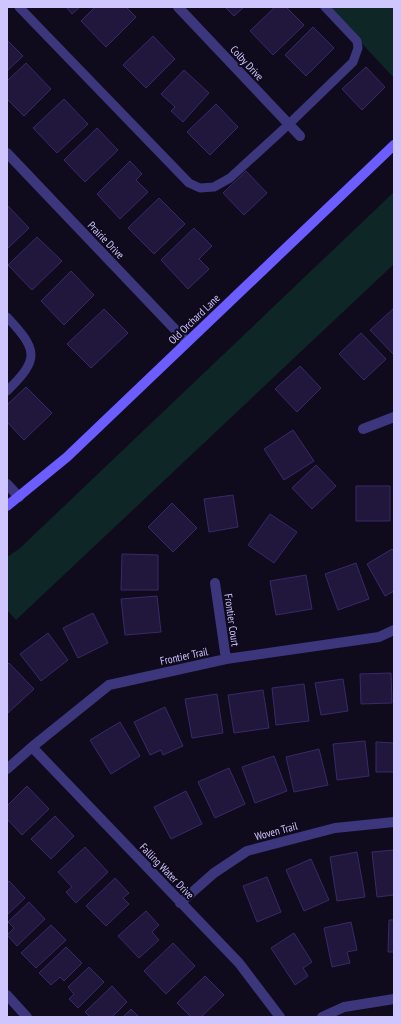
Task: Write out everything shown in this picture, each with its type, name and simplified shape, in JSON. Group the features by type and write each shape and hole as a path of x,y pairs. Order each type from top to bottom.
{"street":[{"name":"Colby Drive","path":"178,7 300,136"},
{"name":"Old Orchard Lane","path":"7,506 67,457 394,146"},
{"name":"Prairie Drive","path":"7,153 187,342"},
{"path":"363,429 394,416"},
{"path":"7,484 19,497"},
{"name":"Frontier Court","path":"215,583 226,659"},
{"name":"Frontier Trail","path":"7,769 109,685 226,659 379,637 394,630"},
{"name":"Falling Water Drive","path":"32,747 239,963 275,1008 280,1017"},
{"name":"Woven Trail","path":"180,903 214,873 247,851 335,828 394,822"},
{"path":"7,995 27,1017"},
{"path":"322,1017 344,1007 394,999"}],"lane":[{"path":"19,7 189,183 200,188 214,188 230,178 353,62 356,56 357,41 325,7"},
{"path":"7,317 28,342 32,356 28,368 7,391"}],"green space":[{"path":"328,7 394,7 394,78"},
{"path":"394,192 394,264 16,620 7,610 7,557 19,549"}],"building":[{"path":"66,7 80,7 72,14"},
{"path":"95,7 126,7 136,17 106,47 81,21"},
{"path":"225,7 244,7 234,16"},
{"path":"275,7 286,7 304,25 273,55 250,31"},
{"path":"313,27 334,48 306,76 285,55"},
{"path":"153,36 175,59 146,88 123,65"},
{"path":"7,40 23,56 7,71"},
{"path":"26,63 51,89 24,116 7,99 7,81"},
{"path":"366,67 385,87 362,110 342,89"},
{"path":"184,70 209,93 183,122 171,111 175,107 161,94"},
{"path":"64,99 88,124 57,153 33,128"},
{"path":"216,104 238,127 210,155 187,132"},
{"path":"97,128 118,150 85,182 64,160"},
{"path":"130,161 142,174 136,180 148,192 120,219 97,194"},
{"path":"246,171 267,193 244,215 223,193"},
{"path":"159,198 185,224 154,254 128,228"},
{"path":"7,205 29,228 7,249"},
{"path":"194,228 212,246 199,259 209,269 188,289 161,260"},
{"path":"37,237 62,261 32,290 8,265"},
{"path":"71,271 94,295 64,325 41,301"},
{"path":"394,308 394,355 370,330"},
{"path":"104,309 128,333 91,368 67,344"},
{"path":"361,333 386,359 364,380 339,354"},
{"path":"300,366 321,388 297,412 275,389"},
{"path":"26,387 52,413 24,440 7,422 7,405"},
{"path":"293,430 314,461 284,480 264,449"},
{"path":"316,465 336,486 312,509 292,488"},
{"path":"356,486 390,486 390,521 356,521"},
{"path":"233,495 238,527 209,532 204,499"},
{"path":"172,503 197,528 173,552 148,527"},
{"path":"270,514 297,532 274,563 248,545"},
{"path":"392,549 394,552 394,591 385,596 367,564"},
{"path":"122,554 158,555 158,590 121,590"},
{"path":"356,563 369,599 338,610 325,574"},
{"path":"306,575 312,609 276,615 270,581"},
{"path":"157,596 161,632 125,635 121,599"},
{"path":"93,613 108,643 78,658 63,628"},
{"path":"48,633 68,660 41,681 20,654"},
{"path":"9,663 34,689 8,713 7,665"},
{"path":"391,673 392,703 361,704 360,674"},
{"path":"343,679 348,711 321,715 315,683"},
{"path":"304,684 309,721 276,725 272,688"},
{"path":"263,690 269,728 234,733 228,695"},
{"path":"217,694 223,733 192,738 185,699"},
{"path":"165,707 183,746 163,755 161,750 150,755 134,722"},
{"path":"120,722 140,756 111,774 90,740"},
{"path":"365,741 369,776 337,780 333,744"},
{"path":"376,742 394,743 394,772 376,772"},
{"path":"319,749 328,785 294,792 286,757"},
{"path":"274,756 287,791 255,803 242,767"},
{"path":"229,768 245,804 215,818 198,782"},
{"path":"27,786 49,809 22,835 7,819 7,806"},
{"path":"186,791 202,824 171,839 154,807"},
{"path":"55,816 74,836 51,859 31,839"},
{"path":"85,847 108,872 76,903 66,892 72,887 58,872"},
{"path":"394,850 394,895 377,897 372,852"},
{"path":"357,852 365,897 337,901 330,857"},
{"path":"311,859 329,900 304,911 286,870"},
{"path":"267,877 281,912 257,922 243,886"},
{"path":"115,878 129,893 123,898 129,904 106,926 86,906"},
{"path":"9,881 25,898 7,915 7,883"},
{"path":"29,902 45,919 17,946 7,935 14,928 8,922"},
{"path":"146,911 159,925 152,932 159,940 139,958 118,936"},
{"path":"389,920 394,920 394,952 388,952"},
{"path":"351,922 357,950 347,952 350,963 332,967 324,928"},
{"path":"51,925 66,940 36,968 21,953"},
{"path":"294,933 312,962 303,968 308,976 295,985 271,948"},
{"path":"173,943 195,966 166,994 144,971"},
{"path":"66,947 82,963 64,981 60,977 51,985 39,973"},
{"path":"89,967 104,982 78,1008 69,999 74,994 68,987"},
{"path":"205,976 224,995 201,1017 191,1017 177,1003"},
{"path":"112,986 127,1002 112,1017 90,1017 85,1012"},
{"path":"131,1009 139,1017 123,1017"}]}
